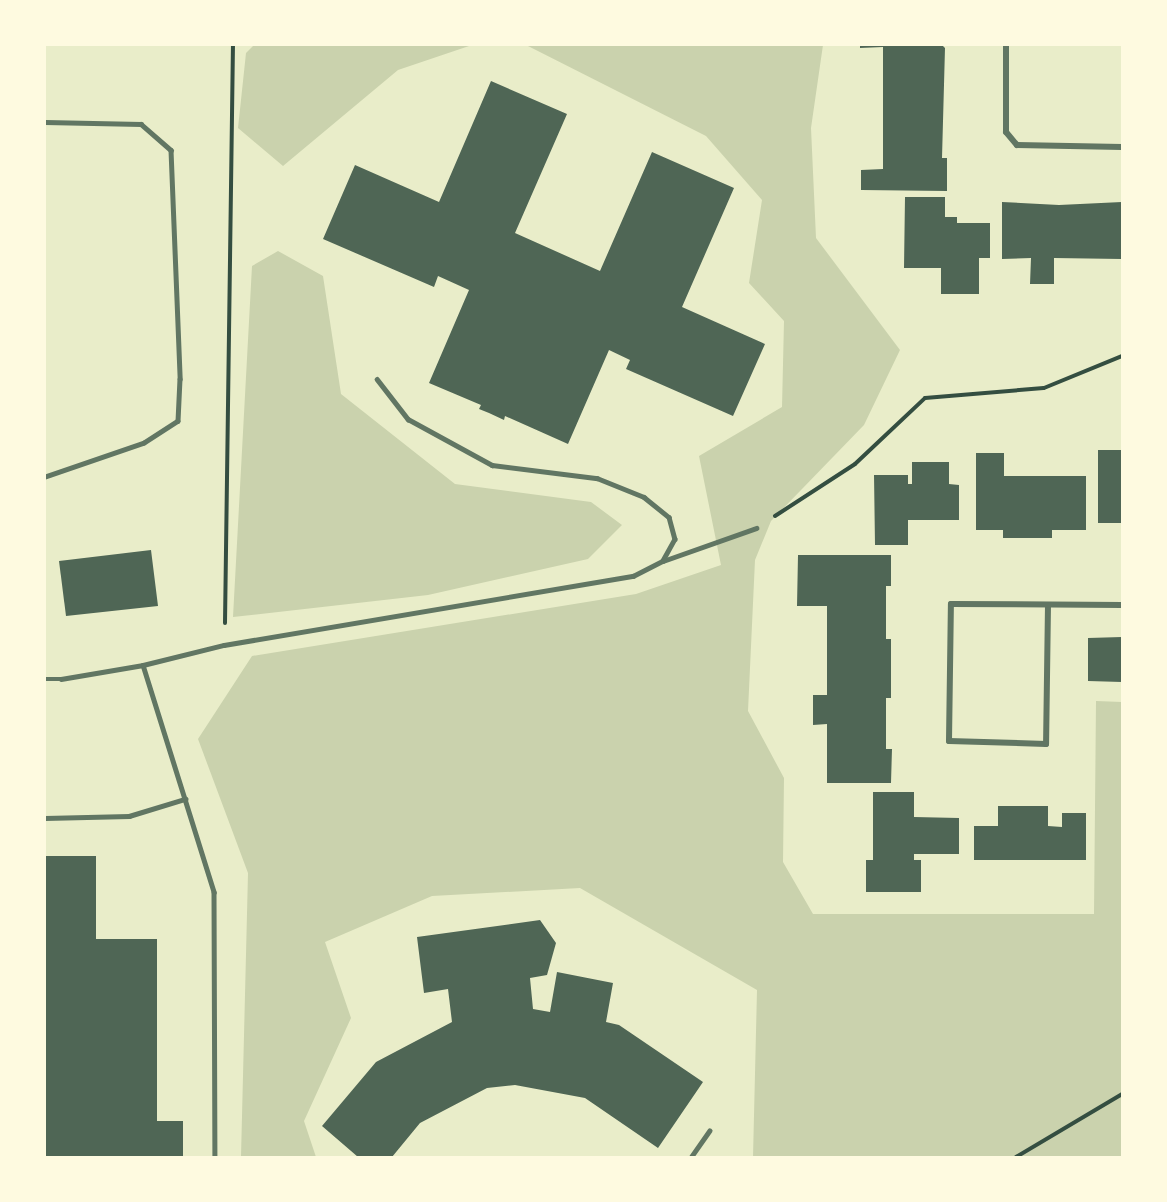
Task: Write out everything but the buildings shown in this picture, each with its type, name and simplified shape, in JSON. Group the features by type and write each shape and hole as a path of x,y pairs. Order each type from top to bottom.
{"street":[{"path":"1006,45 1006,132 1017,146 1122,147"},
{"path":"1048,605 1046,744 949,741 951,604 1122,605"}],"lane":[{"path":"45,122 141,124 171,150 180,379 178,421 144,444 45,477"},
{"path":"377,379 408,419 492,465 597,478 644,497 669,517 675,539 663,561"},
{"path":"45,679 61,679 143,665 224,645 633,576 663,561 756,528"},
{"path":"143,665 214,892 215,1157"},
{"path":"45,818 129,816 185,799"},
{"path":"691,1157 709,1131"}],"path":[{"path":"224,645 233,45"},
{"path":"756,528 855,464 925,398 1044,388 1122,356"},
{"path":"1016,1157 1122,1094"}],"green space":[{"path":"254,45 472,45 398,70 283,166 238,128 246,53"},
{"path":"526,45 823,45 811,128 816,238 900,350 864,425 771,521 755,560 748,711 784,778 783,862 813,914 1094,914 1096,701 1122,702 1122,1157 753,1157 757,990 580,888 432,896 325,942 351,1018 304,1121 316,1157 241,1157 248,873 198,739 252,656 636,594 721,565 699,456 782,407 784,321 749,283 762,200 706,136"},
{"path":"278,251 323,276 341,394 455,484 591,502 622,525 588,559 428,595 233,617 252,266"}]}
